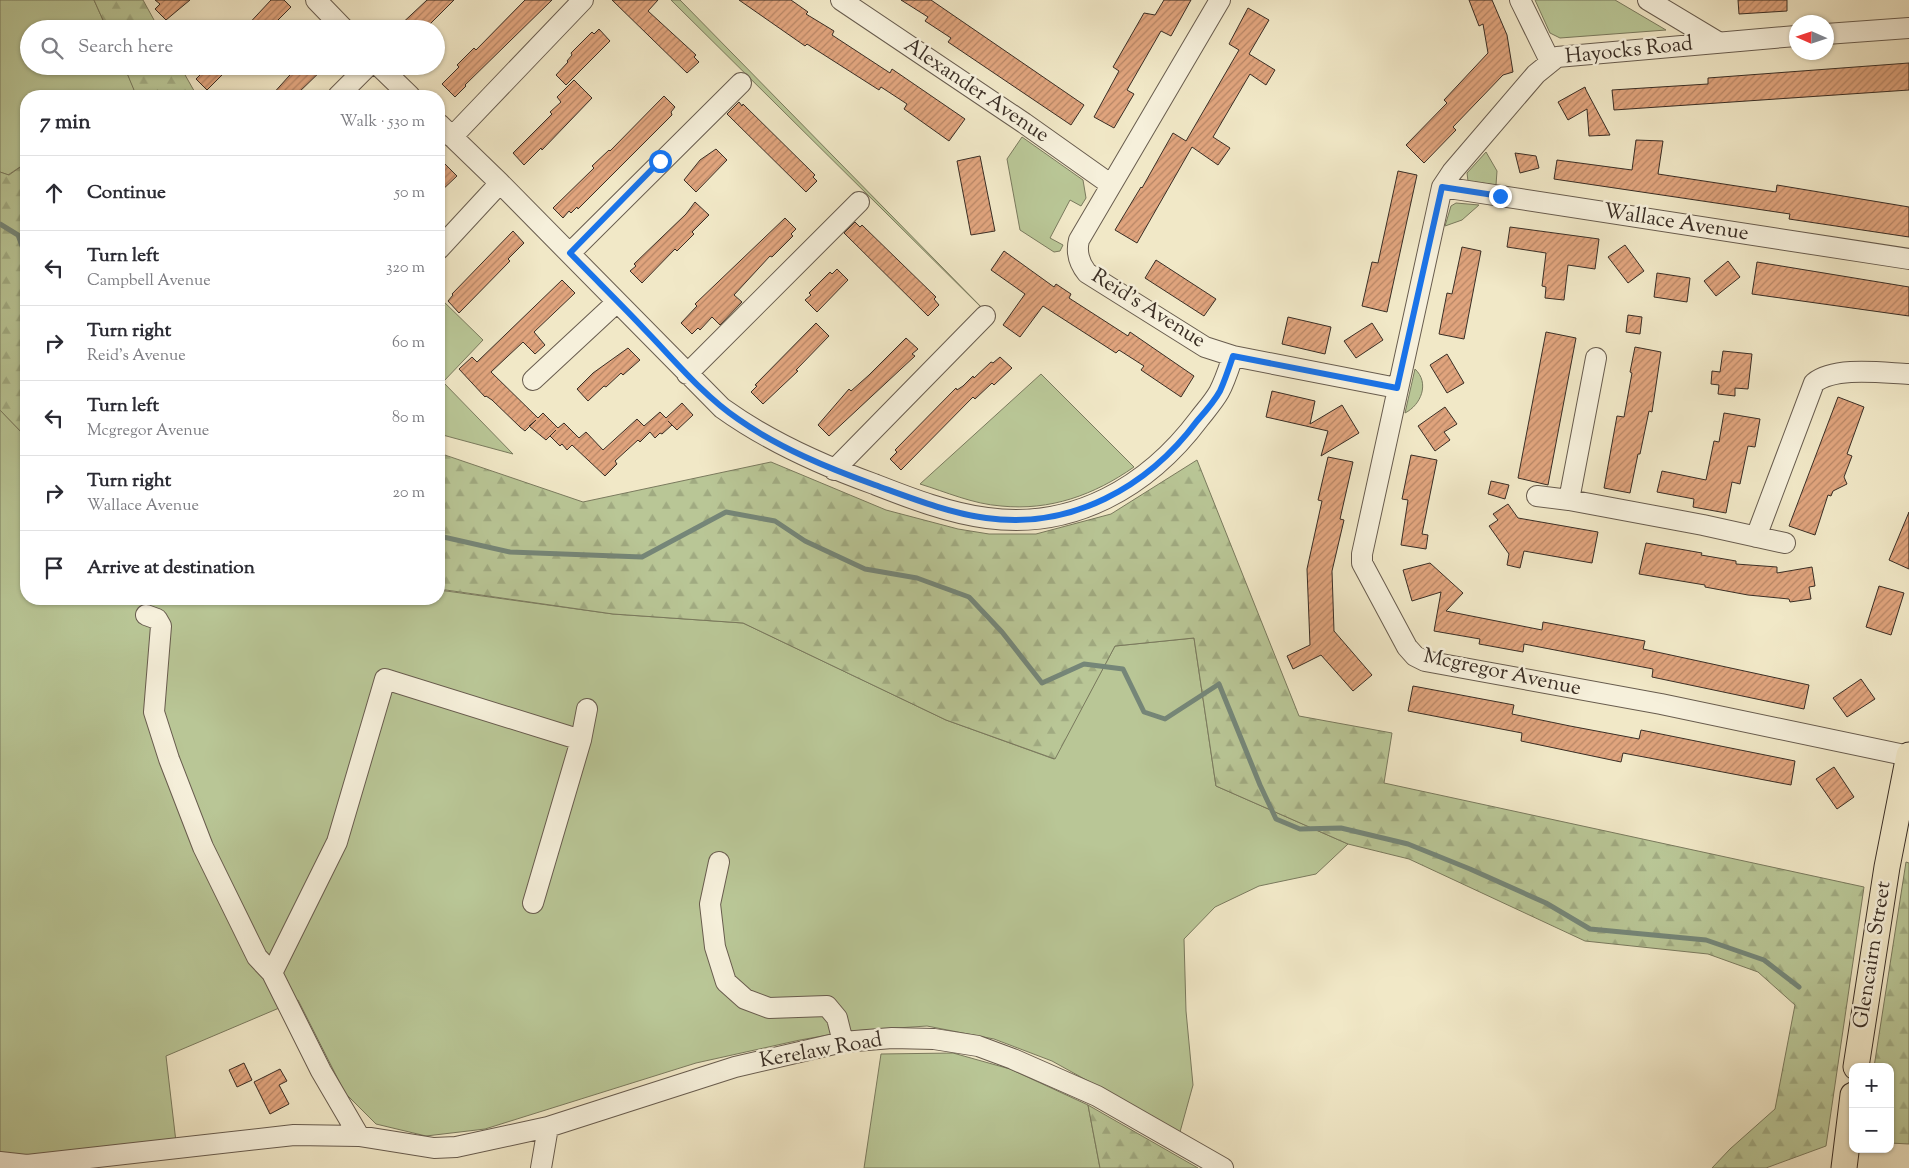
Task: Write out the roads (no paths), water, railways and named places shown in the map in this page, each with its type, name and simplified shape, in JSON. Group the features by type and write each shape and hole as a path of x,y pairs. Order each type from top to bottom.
{"main road":[{"name":"Glencairn Street","path":"1857,1063 1887,867 1904,804 1909,755"},
{"path":"1844,1168 1852,1108"}],"street":[{"path":"583,0 445,131 500,183 722,408 785,446 834,470 906,496 958,512 987,518 1021,520 1051,518 1085,509 1130,485 1162,462 1188,433 1219,392 1233,356"},
{"name":"Alexander Avenue","path":"841,0 1024,123 1110,184"},
{"name":"Reid's Avenue","path":"1220,0 1078,240 1077,248 1084,269 1205,347 1233,356 1397,388"},
{"name":"Hayocks Road","path":"1520,0 1550,62 1565,55 1789,37"},
{"name":"Hayocks Road","path":"1648,0 1718,42"},
{"path":"328,4 338,20"},
{"path":"1834,33 1909,28"},
{"name":"Mcgregor Avenue","path":"1550,62 1536,74 1452,172 1442,187 1397,388 1362,554 1362,563 1408,647 1415,656 1425,661 1661,704 1909,755"},
{"path":"344,90 359,75"},
{"path":"388,75 404,90"},
{"path":"570,253 741,83"},
{"path":"445,242 500,183"},
{"name":"Wallace Avenue","path":"1442,187 1909,259"},
{"path":"687,374 860,202"},
{"path":"533,380 617,302"},
{"path":"834,470 985,316"},
{"path":"1569,500 1596,358"},
{"path":"1756,537 1814,383 1825,376 1840,373 1909,374"},
{"path":"1537,496 1569,500 1785,543"},
{"path":"146,615 157,619 161,626 154,712 169,759 203,847 257,957 272,974 321,1070 359,1136"},
{"path":"272,974 337,842 385,679 581,740"},
{"path":"533,903 581,740 587,709"},
{"path":"719,862 710,904 715,947 726,982 745,999 769,1008 827,1006 837,1018 844,1042"},
{"name":"Kerelaw Road","path":"0,1162 27,1165 294,1135 359,1136 434,1148 456,1146 548,1127 734,1067 844,1042 901,1038 934,1039 978,1046 1056,1077 1097,1096 1223,1168"},
{"path":"541,1168 548,1127"}],"waterway":[{"path":"0,224 18,235 20,240"},
{"path":"445,537 510,552 642,557 726,512 775,521 805,541 865,569 917,578 969,597 1002,632 1042,683 1084,664 1123,669 1144,712 1165,719 1219,684 1260,785 1276,819 1300,829 1341,828 1408,844 1546,903 1590,929 1706,940 1764,960 1799,987"}]}
